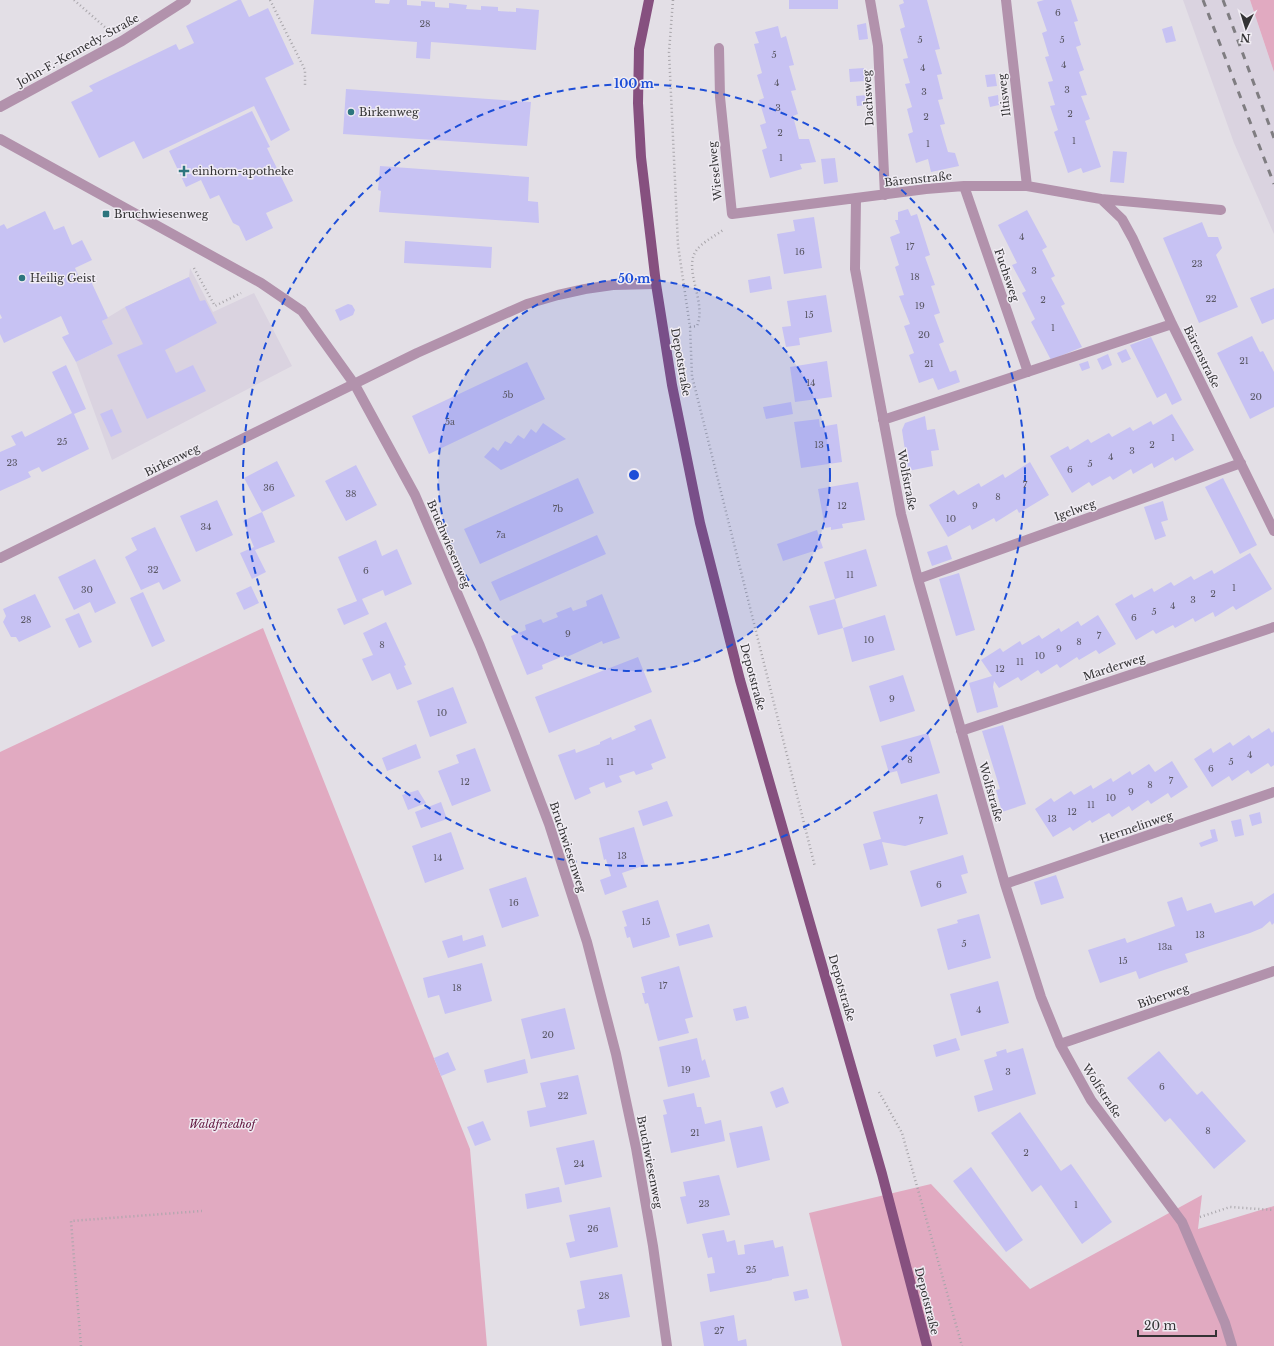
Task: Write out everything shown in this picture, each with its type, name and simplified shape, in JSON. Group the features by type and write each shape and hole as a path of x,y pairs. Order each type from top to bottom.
{"main road":[{"name":"Depotstraße","path":"648,0 639,49 638,102 641,157 656,284 672,385 702,531 740,680 882,1174 926,1346"}],"street":[{"name":"John-F.-Kennedy-Straße","path":"0,107 122,41 186,0"},
{"name":"Dachsweg","path":"870,0 878,46 885,195"},
{"name":"Iltisweg","path":"1006,0 1027,186"},
{"name":"Wieselweg","path":"719,48 720,97 732,214 856,199"},
{"name":"Bruchwiesenweg","path":"0,139 262,283 302,311 355,385 415,495 501,698 551,831 587,942 616,1054 637,1156 653,1246 667,1346"},
{"name":"Bärenstraße","path":"856,199 926,189 964,186 1027,186 1101,199 1221,210"},
{"name":"Fuchsweg","path":"964,186 1028,372"},
{"name":"Wolfstraße","path":"856,199 855,269 901,514 918,579 1006,884 1041,997 1060,1044 1091,1100 1182,1222 1225,1324 1232,1346"},
{"name":"Bärenstraße","path":"1101,199 1122,219 1126,226 1172,324 1274,531"},
{"path":"355,385 417,353 527,304 558,295 592,288 613,285 656,284"},
{"path":"883,420 1172,324"},
{"name":"Birkenweg","path":"0,558 355,385"},
{"name":"Igelweg","path":"918,579 1241,463"},
{"name":"Marderweg","path":"962,731 1274,626"},
{"name":"Hermelinweg","path":"1006,884 1274,792"},
{"name":"Biberweg","path":"1060,1044 1274,971"}],"path":[{"path":"74,0 122,41"},
{"path":"270,0 305,70 305,87"},
{"path":"672,0 669,52 678,245 690,327 692,376 815,868"},
{"path":"690,327 697,326 701,316 691,260 697,249 724,230 732,214"},
{"path":"193,245 191,262 215,306 262,283"},
{"path":"877,1088 902,1133 962,1346"},
{"path":"1182,1222 1230,1207 1274,1210"},
{"path":"80,1346 71,1221 202,1211"}],"shaded area":[{"path":"1183,0 1250,0 1274,72 1274,234 1234,143"},
{"path":"190,268 213,312 254,293 292,366 112,460 76,362 113,344 102,321 125,307 189,277"}],"green space":[{"path":"1250,0 1274,0 1274,72"},
{"name":"Waldfriedhof","path":"263,628 470,1149 487,1346 0,1346 0,752"},
{"path":"931,1184 1030,1289 1202,1195 1198,1229 1274,1206 1274,1346 842,1346 809,1213"}],"building":[{"path":"238,0 241,0 249,17 268,8 294,64 265,78 290,130 271,141 254,106 143,159 134,141 99,158 71,102 93,91 89,86 176,44 179,50 194,43 186,26"},
{"path":"314,0 375,0 375,3 389,4 390,0 407,0 407,5 421,6 421,1 435,2 435,7 449,8 449,3 467,5 466,9 481,10 481,6 498,7 498,11 516,12 516,8 539,10 536,50 431,42 430,59 416,58 417,42 311,34"},
{"path":"789,0 838,0 838,9 789,9"},
{"path":"903,0 927,0 940,49 935,50 942,74 937,75 943,99 938,100 945,124 940,125 948,152 955,153 959,166 931,172 928,159 916,163 908,134 913,132 907,109 912,107 905,84 910,83 903,59 908,58 900,29 905,27 899,5 904,3"},
{"path":"1044,0 1071,0 1078,21 1074,22 1081,45 1076,47 1084,70 1079,72 1087,95 1081,96 1090,119 1085,121 1101,167 1083,173 1081,168 1068,173 1054,132 1058,130 1050,106 1055,105 1048,82 1053,81 1045,57 1049,56 1042,33 1047,31 1037,2"},
{"path":"866,23 868,39 859,40 857,25"},
{"path":"778,26 781,38 786,36 794,65 789,66 796,90 791,91 798,114 793,116 799,139 809,139 816,162 800,164 802,169 770,178 762,150 767,148 760,125 766,123 759,100 764,98 757,75 762,73 754,44 759,43 755,32"},
{"path":"1172,26 1176,41 1166,43 1162,29"},
{"path":"864,68 865,81 850,82 849,69"},
{"path":"995,74 997,86 987,87 985,75"},
{"path":"346,89 531,102 527,146 343,134"},
{"path":"867,95 868,105 857,106 856,96"},
{"path":"998,95 999,105 990,107 988,97"},
{"path":"252,111 270,147 267,148 293,201 266,213 273,228 246,241 239,226 233,223 219,195 210,199 201,180 186,187 169,151"},
{"path":"1113,151 1127,152 1124,183 1110,182"},
{"path":"835,158 838,182 824,184 821,159"},
{"path":"380,166 529,177 528,201 538,202 539,223 379,212 381,191 378,190"},
{"path":"908,209 911,216 917,214 930,255 925,257 935,285 931,286 940,313 934,315 944,342 939,344 950,372 956,370 960,382 938,390 933,378 919,383 909,355 914,353 904,326 910,324 899,296 904,295 895,267 899,265 890,237 900,233 895,220 898,220 898,212"},
{"path":"1027,210 1047,247 1042,250 1055,276 1051,278 1065,304 1061,306 1082,347 1051,360 1031,322 1035,319 1022,293 1026,291 1012,265 1017,263 998,225"},
{"path":"45,211 54,230 64,226 72,245 82,240 92,260 75,268 80,279 88,275 108,318 102,321 113,344 76,362 62,337 69,334 61,316 4,343 0,334 0,319 2,318 0,314 0,226 4,224 7,229"},
{"path":"814,217 822,268 784,274 777,234 795,231 793,220"},
{"path":"1202,222 1208,237 1218,237 1222,248 1216,255 1238,307 1199,323 1163,238"},
{"path":"405,241 492,247 491,268 404,263"},
{"path":"770,276 772,289 750,293 748,280"},
{"path":"189,277 200,301 205,300 217,323 165,350 176,373 193,365 206,391 147,419 117,355 143,344 125,307"},
{"path":"1274,288 1274,319 1262,324 1250,298"},
{"path":"826,295 832,332 799,338 800,345 786,347 782,327 791,326 787,301"},
{"path":"348,304 352,305 355,310 353,315 340,321 335,310"},
{"path":"1252,336 1260,352 1263,351 1274,372 1274,407 1250,419 1217,353"},
{"path":"1151,337 1182,400 1172,405 1166,393 1157,398 1130,345"},
{"path":"1126,349 1131,359 1122,363 1117,353"},
{"path":"1108,354 1112,365 1102,370 1097,359"},
{"path":"827,361 832,397 795,402 790,367"},
{"path":"1088,361 1090,368 1082,371 1079,364"},
{"path":"527,362 545,399 429,454 412,416"},
{"path":"66,365 86,409 74,414 89,449 42,472 39,467 28,472 31,477 0,491 0,452 16,445 11,436 22,431 25,437 72,413 52,372"},
{"path":"791,402 793,414 766,419 763,407"},
{"path":"112,409 122,432 111,437 100,414"},
{"path":"1172,414 1194,450 1175,461 1173,457 1154,468 1152,463 1133,474 1131,469 1113,480 1110,476 1092,486 1089,482 1072,493 1050,456 1068,446 1070,450 1088,439 1091,443 1109,433 1112,437 1130,427 1133,431 1151,421 1153,425"},
{"path":"925,416 927,430 935,429 939,450 931,451 933,466 908,471 902,430 905,423"},
{"path":"819,419 820,427 837,424 842,462 801,468 794,422"},
{"path":"543,423 566,439 501,470 484,457 493,447 498,451 505,441 511,444 518,435 524,439 531,429 536,433"},
{"path":"277,461 295,496 262,512 244,478"},
{"path":"1030,462 1049,495 1019,513 1017,509 996,522 994,518 972,530 970,525 948,537 929,505 954,490 958,495 979,483 981,487 1003,474 1005,478"},
{"path":"356,465 377,505 346,521 325,481"},
{"path":"578,478 594,513 480,564 464,529"},
{"path":"1223,478 1257,545 1240,554 1205,487"},
{"path":"858,482 865,520 842,524 843,528 831,530 831,527 825,528 818,489"},
{"path":"217,500 233,535 196,552 180,516"},
{"path":"1163,501 1168,520 1161,522 1166,536 1155,540 1144,507"},
{"path":"262,512 275,542 255,550 266,572 252,579 240,553 254,547 243,521"},
{"path":"155,527 181,581 163,590 159,582 141,590 125,557 137,550 131,538"},
{"path":"817,530 823,548 783,561 777,544"},
{"path":"597,535 606,554 500,601 491,582"},
{"path":"376,540 382,556 397,549 412,584 385,596 383,590 362,599 369,614 344,625 337,609 357,601 338,557"},
{"path":"947,545 952,559 932,566 927,552"},
{"path":"866,549 877,586 835,599 824,562"},
{"path":"1250,553 1272,589 1236,610 1233,606 1215,617 1213,612 1195,622 1193,618 1175,628 1173,625 1156,634 1153,630 1136,640 1115,604 1132,594 1134,598 1152,588 1154,592 1171,582 1174,586 1191,576 1194,580 1212,570 1214,574"},
{"path":"95,559 116,603 95,613 90,602 74,610 58,577"},
{"path":"959,573 975,630 956,636 939,579"},
{"path":"251,586 259,603 244,610 236,593"},
{"path":"143,592 165,641 152,647 130,598"},
{"path":"35,594 51,627 19,642 16,637 11,637 3,622 6,616 3,609"},
{"path":"602,594 620,638 603,644 602,641 567,657 566,655 542,665 543,669 527,675 511,636 526,630 525,625 541,619 543,623 558,617 556,613 571,607 573,611 587,606 586,601"},
{"path":"835,599 843,628 818,635 809,606"},
{"path":"79,613 92,642 79,648 65,619"},
{"path":"885,615 895,650 852,662 843,628"},
{"path":"1098,615 1116,644 1099,654 1096,650 1079,660 1077,657 1060,668 1057,664 1041,674 1038,670 1021,681 1018,677 999,688 994,681 993,687 998,707 977,713 969,683 992,676 981,660 1000,648 1003,652 1020,641 1022,645 1039,635 1042,639 1059,628 1061,632 1078,621 1081,626"},
{"path":"386,622 406,665 404,666 412,684 397,690 390,673 372,681 362,659 373,655 363,633"},
{"path":"638,657 652,692 549,733 535,697"},
{"path":"903,675 915,711 880,722 869,686"},
{"path":"453,687 467,723 430,737 417,701"},
{"path":"651,719 666,758 651,764 653,769 636,775 634,771 619,776 622,782 606,788 604,782 589,788 591,793 575,800 558,755 575,749 576,753 600,744 600,742 611,737 612,740 636,730 634,726"},
{"path":"1003,725 1026,804 1002,812 996,790 1000,789 982,731"},
{"path":"1269,728 1272,733 1274,731 1274,765 1271,767 1268,763 1251,774 1248,770 1232,781 1229,776 1212,787 1194,759 1211,748 1213,753 1230,742 1233,746 1249,735 1252,739"},
{"path":"928,733 940,773 901,784 897,771 889,773 881,746"},
{"path":"416,744 421,758 387,771 382,758"},
{"path":"475,748 491,791 452,806 438,771 459,763 456,755"},
{"path":"1172,761 1188,787 1171,798 1168,793 1151,804 1148,800 1132,811 1129,806 1112,817 1109,813 1092,823 1090,820 1073,831 1070,827 1053,837 1035,809 1051,798 1054,802 1071,791 1074,795 1091,785 1093,789 1111,778 1113,782 1130,771 1132,775 1149,764 1155,772"},
{"path":"418,790 426,803 408,810 402,795"},
{"path":"937,794 948,834 905,846 882,842 888,865 870,870 863,844 881,839 873,812"},
{"path":"667,801 673,816 643,826 638,811"},
{"path":"441,802 447,819 421,828 415,812"},
{"path":"1260,812 1262,823 1252,826 1249,815"},
{"path":"1241,819 1244,835 1235,837 1231,821"},
{"path":"634,827 645,865 622,873 627,887 605,895 600,880 611,876 606,859 604,860 599,838"},
{"path":"1215,829 1218,841 1201,847 1199,843 1212,838 1210,830"},
{"path":"451,832 464,869 425,883 412,846"},
{"path":"963,855 968,873 961,875 967,893 921,907 910,871"},
{"path":"1056,875 1064,898 1041,905 1034,882"},
{"path":"526,877 539,916 502,928 489,889"},
{"path":"1274,893 1274,923 1272,925 1270,921 1262,928 1250,933 1185,954 1188,962 1139,979 1136,971 1100,983 1088,950 1125,938 1127,943 1175,926 1167,902 1182,897 1187,911 1211,903 1215,913 1252,901 1254,906"},
{"path":"658,900 670,937 633,948 630,937 627,938 624,927 627,926 622,911"},
{"path":"979,914 991,958 948,970 937,929 958,923 957,920"},
{"path":"709,924 713,937 679,946 676,934"},
{"path":"462,935 463,941 483,935 486,946 448,958 442,941"},
{"path":"482,963 492,1001 445,1014 439,995 428,998 423,978"},
{"path":"679,966 693,1017 685,1019 689,1033 658,1041 648,1003 645,1004 642,993 645,993 641,977"},
{"path":"998,981 1009,1023 961,1036 950,994"},
{"path":"746,1006 749,1018 736,1021 733,1009"},
{"path":"565,1008 575,1049 531,1059 521,1019"},
{"path":"697,1038 702,1061 705,1059 710,1077 668,1087 659,1047"},
{"path":"956,1038 960,1050 936,1057 933,1045"},
{"path":"1023,1048 1036,1094 978,1112 974,1096 993,1090 984,1060 997,1056 996,1052 1006,1049 1007,1053"},
{"path":"1159,1051 1197,1095 1202,1091 1246,1141 1214,1169 1170,1118 1165,1122 1127,1078"},
{"path":"448,1052 456,1070 441,1076 434,1058"},
{"path":"525,1059 528,1073 487,1083 484,1070"},
{"path":"578,1075 587,1114 530,1127 527,1111 546,1107 540,1083"},
{"path":"783,1087 789,1103 776,1108 770,1092"},
{"path":"694,1093 697,1107 701,1107 705,1124 721,1120 725,1141 671,1153 663,1115 667,1114 663,1100"},
{"path":"1020,1112 1061,1171 1071,1164 1112,1222 1082,1244 1041,1185 1032,1192 991,1133"},
{"path":"483,1121 491,1140 475,1146 467,1127"},
{"path":"762,1126 770,1160 737,1168 729,1133"},
{"path":"594,1140 602,1177 565,1185 556,1148"},
{"path":"971,1167 1023,1240 1006,1252 953,1181"},
{"path":"719,1175 730,1215 687,1224 680,1197 686,1196 683,1182"},
{"path":"559,1187 562,1202 527,1209 525,1194"},
{"path":"610,1207 618,1247 570,1258 566,1243 575,1241 569,1215"},
{"path":"724,1230 727,1242 735,1240 738,1255 745,1254 744,1245 773,1240 775,1248 783,1246 789,1276 710,1292 707,1274 715,1273 712,1257 708,1258 702,1234"},
{"path":"622,1274 630,1317 580,1326 577,1310 585,1308 580,1281"},
{"path":"807,1289 809,1298 795,1301 793,1292"},
{"path":"734,1315 738,1341 746,1339 747,1346 704,1346 700,1322"}],"railway":[{"path":"1203,0 1274,184"},
{"path":"1223,0 1274,138"}],"place":[{"name":"Birkenweg","path":"351,112"},
{"name":"einhorn-apotheke","path":"184,171"},
{"name":"Bruchwiesenweg","path":"106,214"},
{"name":"Heilig Geist","path":"22,278"}]}
